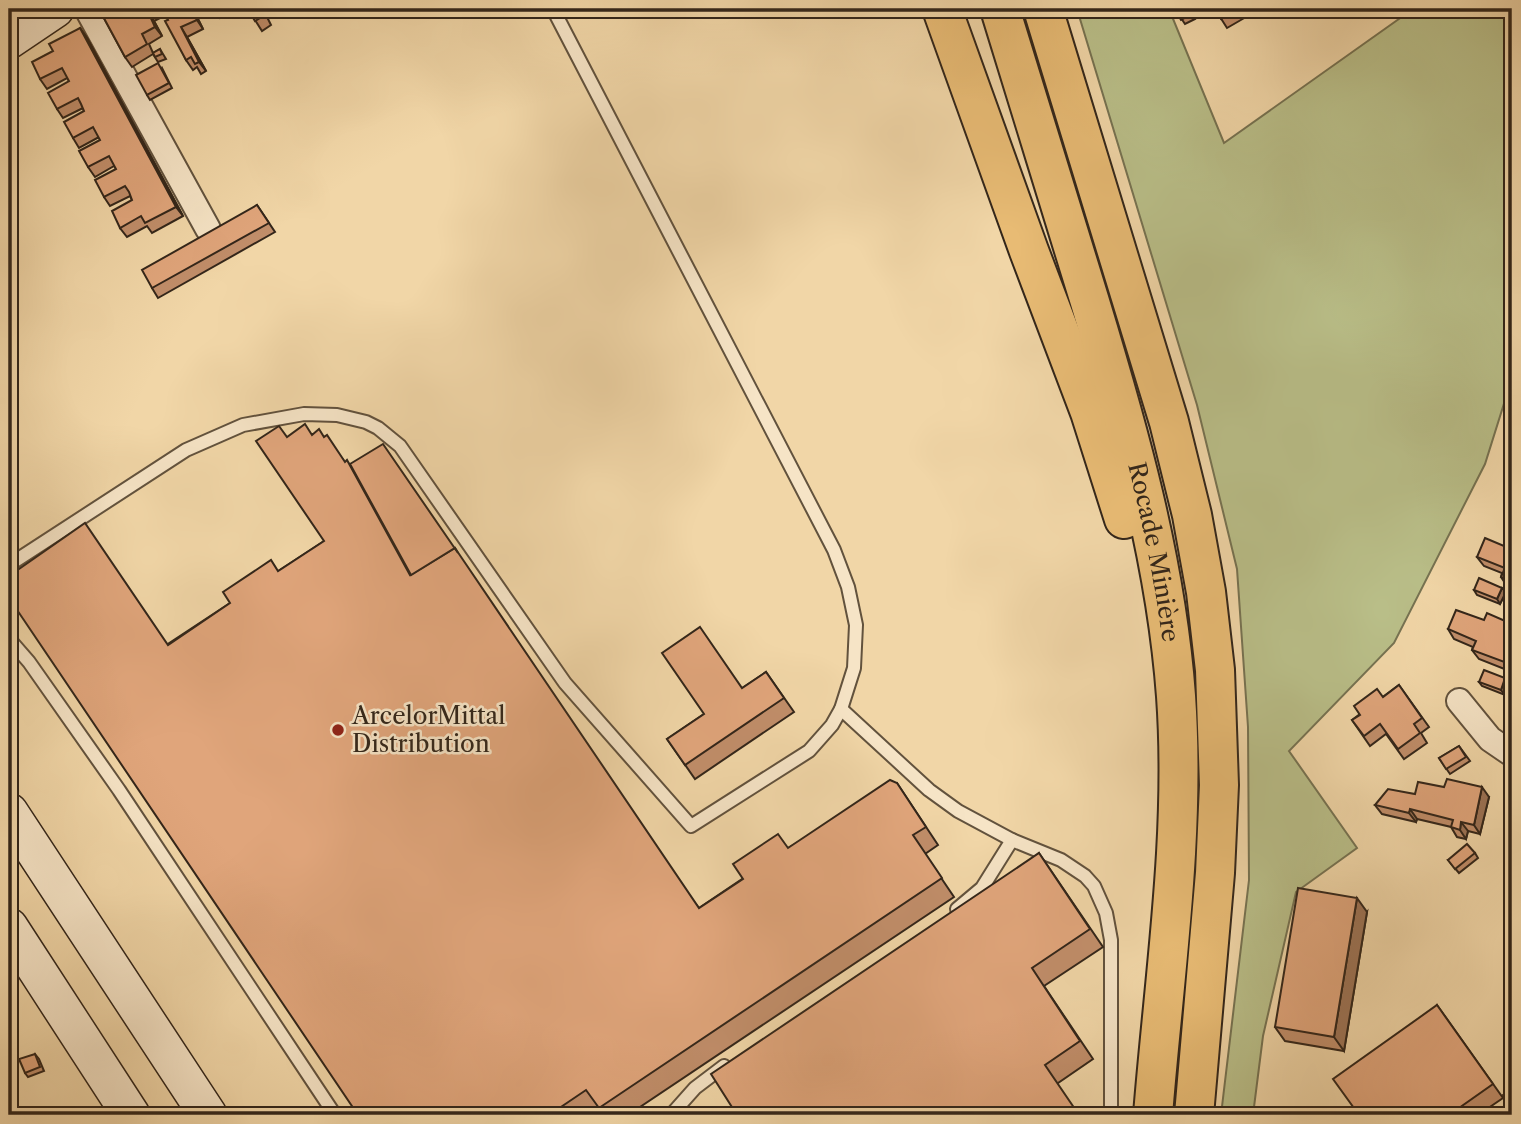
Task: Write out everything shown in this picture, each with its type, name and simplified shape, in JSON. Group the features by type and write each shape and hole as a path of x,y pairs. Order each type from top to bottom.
{"highway":[{"path":"942,9 1090,412 1121,508 1146,622 1175,846"},
{"name":"Rocade Minière","path":"1000,9 1105,351 1156,546 1164,596 1176,697 1175,846 1153,1115"},
{"name":"Rocade Minière","path":"1043,9 1169,422 1192,515 1206,592 1215,670 1218,797 1216,873 1194,1115"}],"main road":[{"path":"9,40 55,9"},
{"path":"9,812 208,1115"},
{"path":"9,927 131,1115"}],"street":[{"path":"87,9 208,229"},
{"path":"1459,701 1490,740 1512,754"}],"lane":[{"path":"9,565 206,440 263,420 304,414 345,416 378,428 400,446 565,683 691,826 809,751 832,725 841,709 854,668 857,646 854,607 841,566 553,9"},
{"path":"9,639 29,662 119,790 335,1115"},
{"path":"841,709 958,811 1012,840 1074,868 1094,886 1106,913 1111,956 1111,1115"},
{"path":"947,915 970,900 982,888 1012,840"},
{"path":"671,1115 695,1088 740,1055"}],"green space":[{"path":"1077,9 1169,9 1224,143 1413,9 1512,9 1512,378 1485,464 1394,643 1289,751 1357,848 1296,892 1263,1036 1253,1115 1221,1115 1249,880 1248,727 1237,569 1197,405"}],"building":[{"path":"99,9 154,9 148,12 155,27 142,34 147,44 125,57"},
{"path":"162,9 191,9 197,20 181,27 199,62 195,64 191,57 186,60 165,21 168,20"},
{"path":"248,9 261,9 265,15 255,21"},
{"path":"1175,9 1188,9 1192,14 1181,20"},
{"path":"1215,9 1238,9 1221,19"},
{"path":"80,28 176,207 145,223 141,216 120,228 112,211 132,200 129,192 125,186 104,197 95,180 116,169 109,156 88,167 79,151 100,140 93,127 73,138 64,122 84,111 78,98 57,109 48,93 69,81 62,68 40,79 32,62 53,51 49,44"},
{"path":"160,49 162,54 155,57 153,53"},
{"path":"158,63 169,83 147,95 136,75"},
{"path":"257,205 269,223 152,288 142,270"},
{"name":"ArcelorMittal Distribution","path":"305,424 312,435 319,429 324,437 327,435 345,462 347,460 410,575 455,548 699,908 743,879 733,864 778,834 788,848 890,780 897,783 926,827 913,835 942,878 599,1108 586,1090 549,1115 488,1115 484,1110 477,1115 358,1115 9,598 9,576 85,523 168,645 230,603 223,592 271,560 278,571 324,541 256,441 279,426 287,437"},
{"path":"383,444 455,548 411,575 350,464"},
{"path":"1512,467 1512,484 1506,482"},
{"path":"1485,538 1511,549 1512,547 1512,581 1501,577 1505,568 1477,557"},
{"path":"1479,578 1502,588 1497,599 1474,590"},
{"path":"1456,610 1484,620 1487,613 1512,624 1512,648 1507,663 1472,650 1476,641 1448,629"},
{"path":"700,627 742,688 766,672 784,698 685,765 667,739 704,714 662,653"},
{"path":"1484,670 1505,678 1501,690 1479,682"},
{"path":"1399,685 1422,718 1414,724 1420,733 1398,749 1380,724 1364,736 1352,720 1360,715 1354,706 1377,689 1383,697"},
{"path":"1459,746 1466,757 1446,769 1439,758"},
{"path":"1447,779 1482,787 1474,825 1461,822 1460,830 1451,827 1453,820 1410,809 1409,813 1375,805 1388,789 1415,794 1418,782 1444,787"},
{"path":"1467,844 1475,853 1455,869 1448,860"},
{"path":"1039,853 1090,929 1032,968 1080,1041 1045,1065 1079,1115 737,1115 711,1074"},
{"path":"1512,872 1512,909 1510,909"},
{"path":"1298,888 1357,898 1334,1037 1275,1027"},
{"path":"1437,1005 1493,1084 1449,1115 1359,1115 1333,1079"},
{"path":"35,1054 40,1067 25,1073 19,1059"},
{"path":"1512,1089 1512,1104 1510,1106 1503,1095"}],"place":[{"name":"ArcelorMittal Distribution","path":"338,730"}]}
